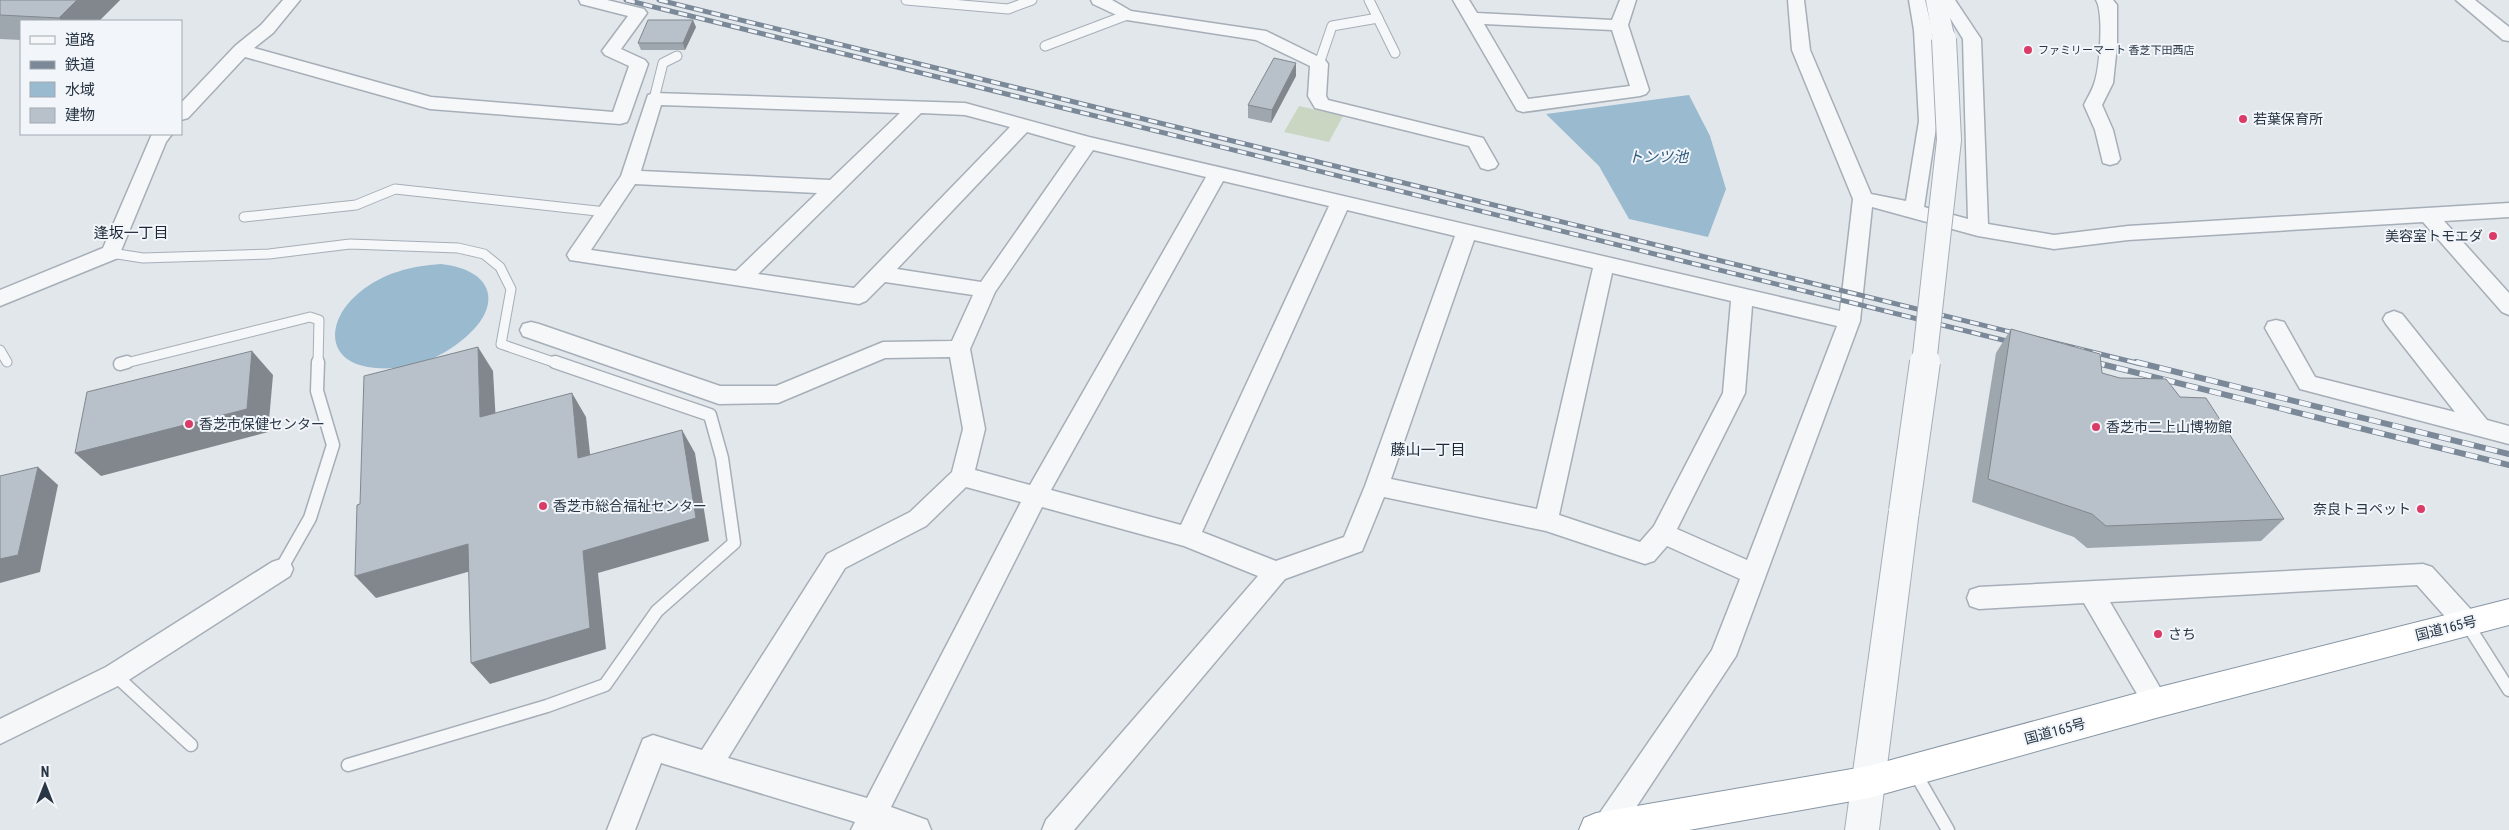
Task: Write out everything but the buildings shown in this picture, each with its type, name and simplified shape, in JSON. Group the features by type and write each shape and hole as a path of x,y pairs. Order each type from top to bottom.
{"highway":[{"name":"国道165号","path":"1601,829 1869,782 2156,703 2509,612"}],"street":[{"path":"182,113 241,50 267,29 292,0"},
{"path":"241,50 430,103 620,118 639,64 611,51 638,13 587,0"},
{"path":"1099,0 1127,15 1260,35 1319,64 1317,96 1321,104 1476,142 1488,164"},
{"path":"1461,0 1523,106 1640,90 1619,25 1628,0"},
{"path":"1601,829 1723,656 1849,321 1862,200 1801,50 1796,0"},
{"path":"1914,210 1928,121 1923,30 1917,0"},
{"path":"1862,830 1932,308 1949,140 1944,38 1936,0"},
{"path":"1947,0 1972,39 1978,229"},
{"path":"2104,0 2108,5 2108,44 2104,83 2093,105 2104,130 2110,159"},
{"path":"2464,0 2509,36"},
{"path":"1470,18 1619,25"},
{"path":"1023,125 859,296 577,255 630,177 654,100 965,109 1023,125 1088,143 1849,321"},
{"path":"740,279 917,107"},
{"path":"0,298 111,253 158,139 162,135"},
{"path":"708,765 836,561 918,519 962,476 974,429 959,349 986,290 1088,143"},
{"path":"869,822 1036,496 1218,172"},
{"path":"630,177 835,187"},
{"path":"1862,200 1914,210 1978,229 2054,242 2128,233 2509,210"},
{"path":"1188,537 1342,201"},
{"path":"2428,215 2509,307"},
{"path":"1056,830 1276,572 1353,544 1377,486 1467,231"},
{"path":"1546,520 1604,263"},
{"path":"881,274 986,290"},
{"path":"1377,486 1546,520 1645,554 1663,533 1734,393 1742,296"},
{"path":"2394,319 2479,427"},
{"path":"2276,328 2308,383 2509,435"},
{"path":"530,330 719,395 778,394 883,350 959,349"},
{"path":"962,476 1188,537 1276,572"},
{"path":"1663,533 1754,574"},
{"path":"0,732 115,675 281,569"},
{"path":"1979,598 2423,574 2466,622"},
{"path":"2090,591 2156,703"},
{"path":"621,830 653,748 708,765 869,822 918,830"}],"lane":[{"path":"906,0 1008,9 1032,0"},
{"path":"1369,0 1395,53"},
{"path":"1045,46 1127,15"},
{"path":"1319,64 1332,26 1378,18"},
{"path":"654,100 663,63 677,56"},
{"path":"244,217 356,205 395,189 606,212"},
{"path":"111,253 143,258 269,254 350,244 458,248 484,254 500,267 511,289 508,315 502,330 501,344 710,415 722,458 734,543 657,611 605,686 547,706 348,765"},
{"path":"120,364 310,317 319,320 316,391 333,445 310,518 281,569"},
{"path":"0,350 7,362"},
{"path":"2466,622 2509,690"},
{"path":"115,675 191,745"},
{"path":"1914,770 1948,830"}],"green space":[{"path":"1299,106 1343,116 1329,142 1284,132"}],"water":[{"name":"トンツ池","path":"1689,95 1710,136 1726,189 1708,237 1629,219 1599,166 1546,114"},
{"path":"441,264 459,268 473,274 483,282 488,292 488,304 484,316 475,328 461,341 432,359 398,368 376,368 359,365 347,358 339,350 335,339 340,315 360,292 388,275 408,269"}],"railway":[{"path":"626,0 2019,344"},
{"path":"659,0 2141,364"},
{"path":"2087,361 2098,364"},
{"path":"2093,362 2509,465"},
{"path":"2136,362 2509,454"}],"place":[{"name":"ファミリーマート 香芝下田西店","path":"2028,50"},
{"name":"若葉保育所","path":"2243,119"},
{"name":"美容室トモエダ","path":"2493,236"},
{"name":"香芝市保健センター","path":"189,424"},
{"name":"香芝市二上山博物館","path":"2096,427"},
{"name":"香芝市総合福祉センター","path":"543,506"},
{"name":"奈良トヨペット","path":"2421,509"},
{"name":"さち","path":"2158,634"}],"district":[{"name":"逢坂一丁目","path":"131,233"},
{"name":"藤山一丁目","path":"1428,450"}]}
